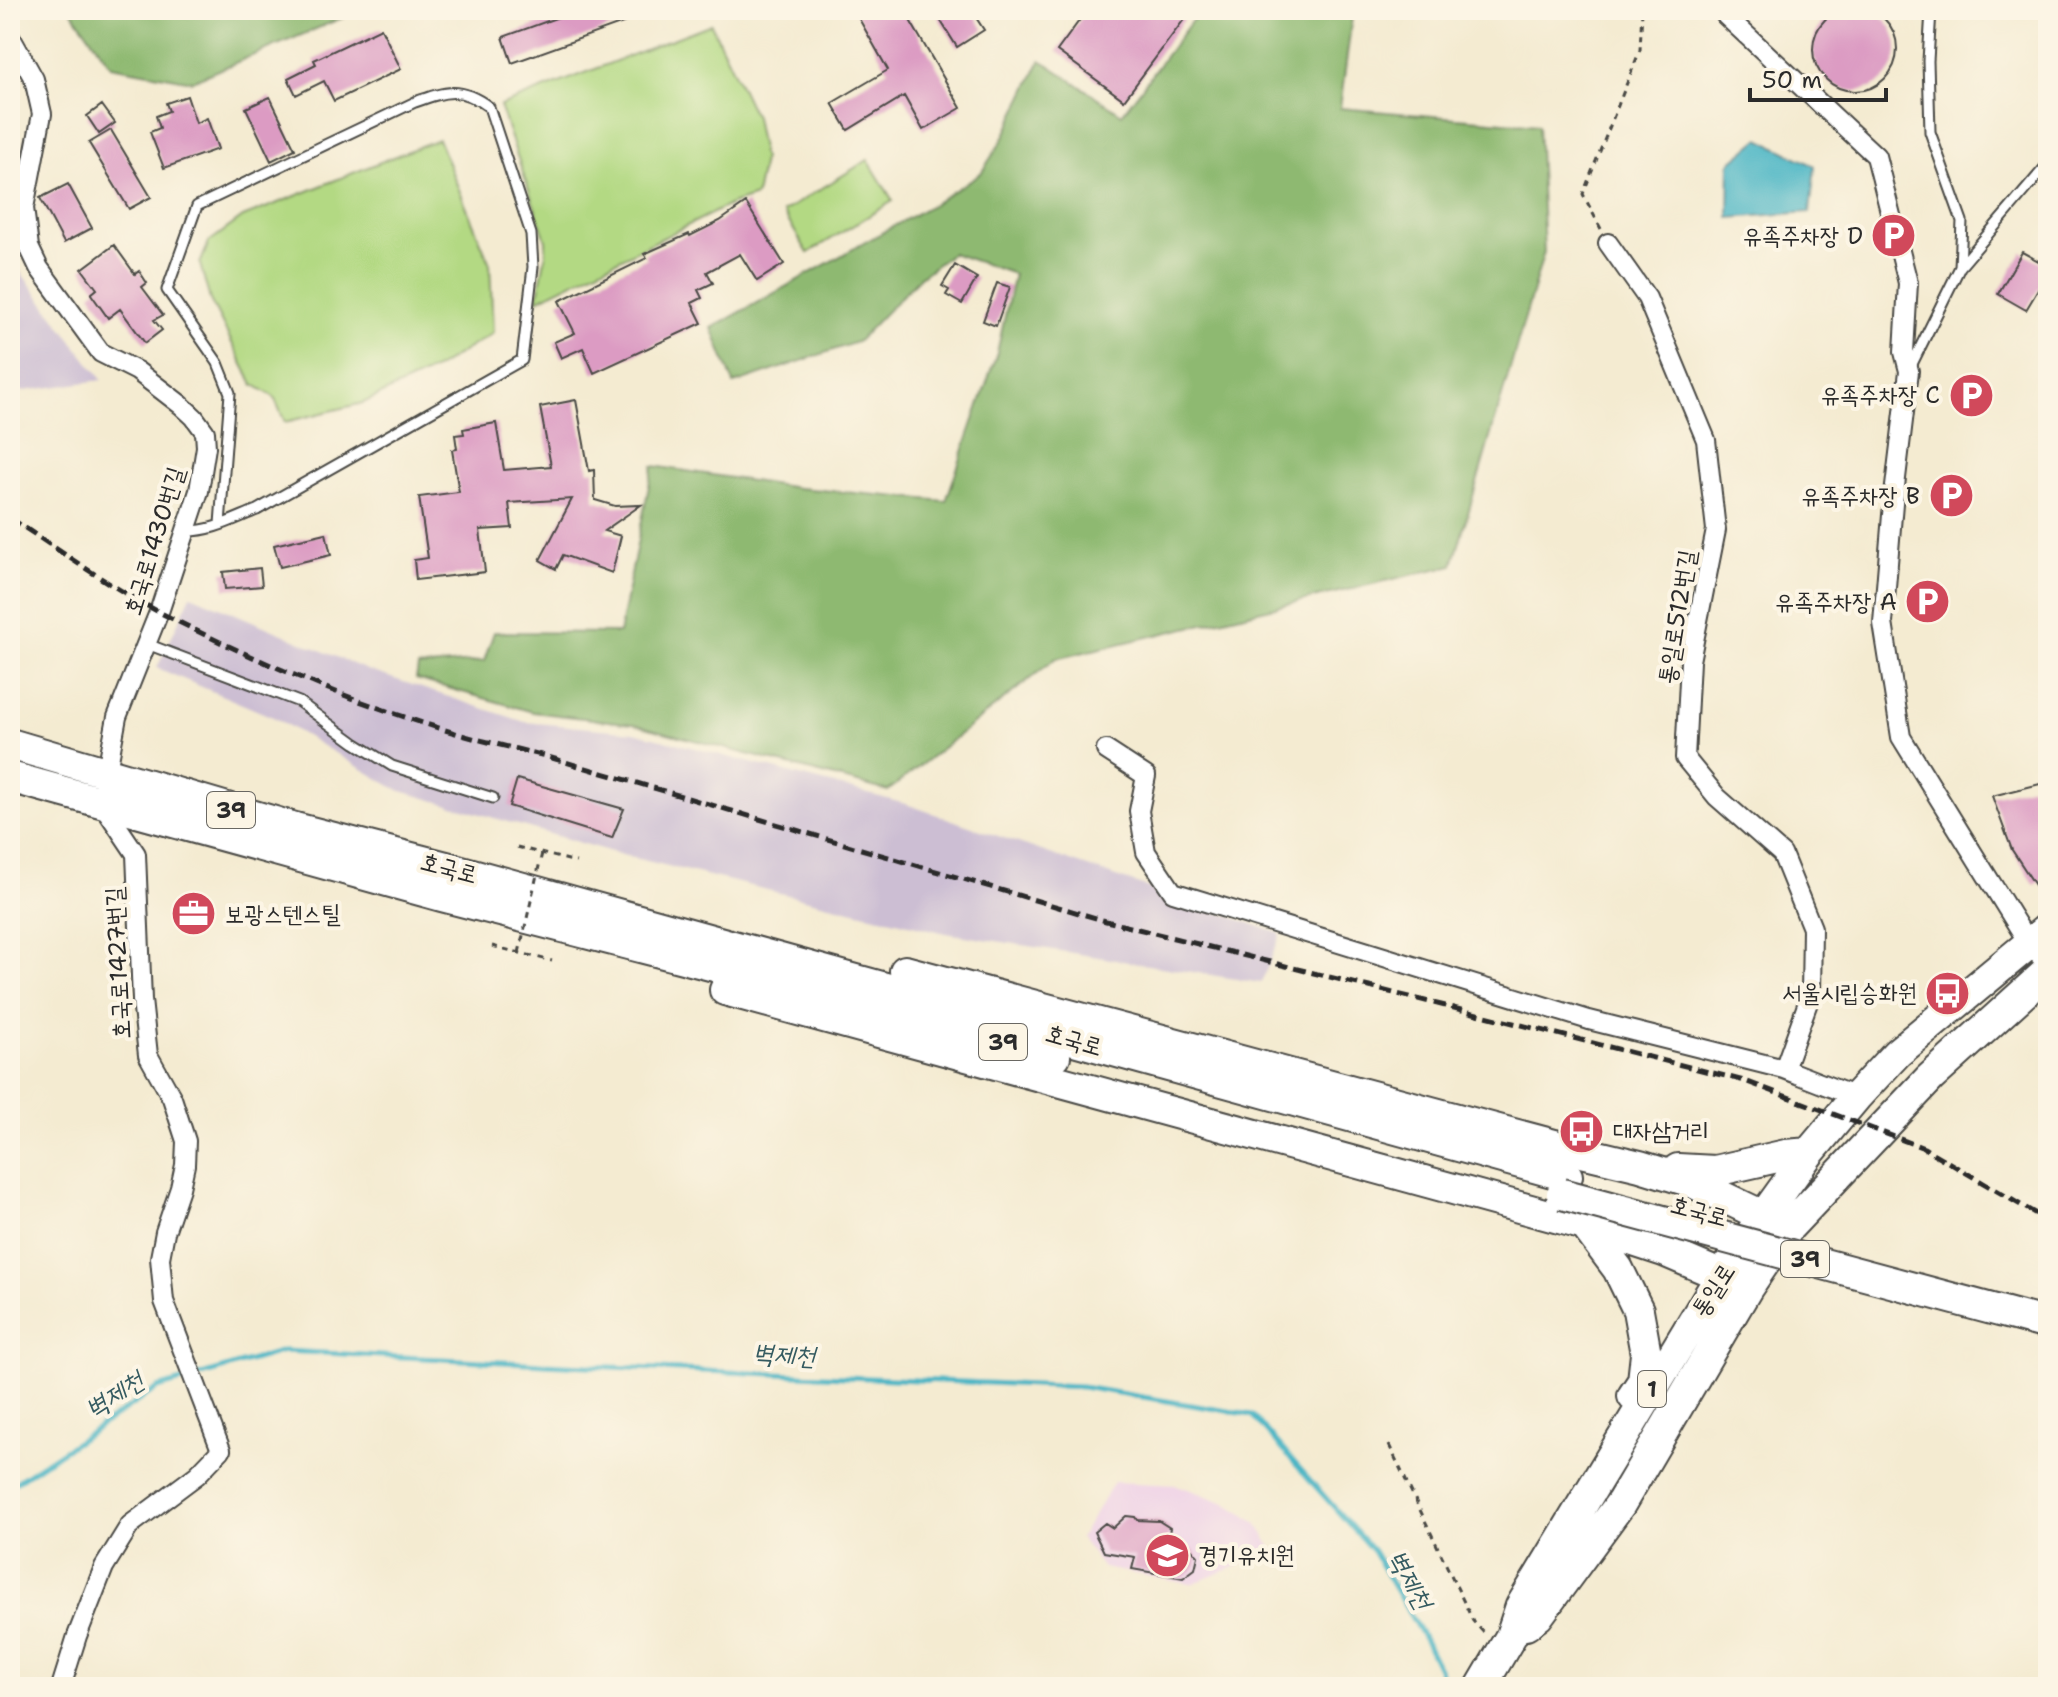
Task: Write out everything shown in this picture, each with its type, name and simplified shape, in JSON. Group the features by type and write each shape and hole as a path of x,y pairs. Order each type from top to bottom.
{"main road":[{"name":"호국로","path":"10,744 103,788 442,896 1564,1185 2048,1303"},
{"name":"호국로","path":"10,777 103,788 295,828 454,869 2048,1324"},
{"path":"454,869 489,872 692,914 1640,1166 1692,1182 1775,1222"},
{"path":"442,896 679,977 1585,1225 1664,1251 1735,1281"},
{"name":"통일로","path":"1496,1661 1521,1606 1576,1516 1775,1222 1809,1153 1897,1053 2042,945"},
{"name":"통일로","path":"1775,1222 2048,971"},
{"path":"1640,1166 1715,1171 1809,1153"},
{"path":"1585,1225 1668,1239 1680,1222 1684,1201 1640,1166"},
{"path":"1576,1516 1589,1469 1643,1381 1646,1354 1638,1310 1618,1269 1585,1225"},
{"name":"통일로","path":"1496,1661 1538,1616 1621,1503 1735,1281"}],"street":[{"path":"1725,13 1876,156 1908,283 1904,352 1909,371 1883,623 1901,737 2042,945"},
{"name":"호국로1430번길","path":"10,36 34,79 42,114 24,208 29,247 39,268 101,353 137,371 181,405 205,432 206,447 199,491 147,644 117,717 103,788"},
{"name":"통일로512번길","path":"1608,243 1647,298 1706,440 1716,530 1690,661 1685,758 1717,797 1782,854 1812,928 1811,994 1784,1069"},
{"path":"1106,750 1146,776 1139,811 1146,852 1173,892 1589,1020 1784,1069 1856,1097"},
{"name":"호국로1427번길","path":"61,1687 104,1567 130,1525 197,1475 221,1450 164,1301 160,1258 180,1188 186,1141 172,1098 148,1055 142,1000 136,854 103,788"}],"lane":[{"path":"1931,10 1928,61 1930,132 1962,221 1960,267"},
{"path":"186,531 202,531 257,510 522,360 533,267 531,234 489,107 474,96 459,92 439,93 415,102 197,206 167,290 218,363 230,393 220,524"},
{"path":"1909,371 1960,267 2048,164"},
{"path":"147,644 299,702 392,766 493,798"}],"path":[{"path":"1608,243 1583,194 1640,50 1642,10"},
{"path":"517,847 576,862"},
{"path":"519,953 542,853"},
{"path":"492,946 552,961"},
{"path":"1389,1445 1473,1621 1496,1661"}],"shaded area":[{"path":"14,203 13,262 102,380 10,393 10,206"},
{"path":"191,595 367,670 525,722 634,732 906,804 1281,934 1261,983 946,933 622,855 398,790 275,718 157,668"},
{"path":"1114,1482 1177,1485 1226,1503 1257,1523 1274,1552 1191,1584 1103,1568 1080,1538"}],"green space":[{"path":"71,10 361,10 192,81 111,66"},
{"path":"1200,10 1353,10 1340,108 1538,125 1544,252 1453,565 1055,659 888,791 633,724 533,712 416,679 418,667 484,661 494,632 619,633 653,466 798,488 946,501 997,353 1014,274 952,253 920,277 857,342 734,384 712,328 935,203 981,173 1003,139 1041,60 1122,114"},
{"path":"711,24 755,117 763,160 756,196 731,204 537,300 546,240 500,106"},
{"path":"438,139 490,264 493,333 435,369 363,403 285,422 274,397 253,384 210,300 200,264 209,242 243,217"},
{"path":"868,160 893,201 808,253 783,212"}],"water":[{"path":"1759,139 1815,166 1810,212 1729,218 1730,163"}],"building":[{"path":"1855,7 1871,10 1890,26 1897,49 1894,65 1878,84 1855,91 1839,88 1820,72 1813,49 1816,33 1832,14"},
{"path":"578,10 622,10 626,22 512,63 503,37"},
{"path":"854,10 904,10 961,108 923,130 904,96 848,130 832,103 888,70"},
{"path":"934,10 971,10 984,30 957,47"},
{"path":"1087,10 1191,10 1124,100 1057,51"},
{"path":"381,28 401,69 334,101 324,81 296,95 288,78 316,64 314,60"},
{"path":"187,96 196,123 207,118 218,149 164,168 150,132 160,128 156,116 169,111 166,103"},
{"path":"270,97 295,149 271,161 246,108"},
{"path":"102,105 115,123 99,134 87,116"},
{"path":"111,130 151,197 129,209 89,143"},
{"path":"68,184 92,228 64,243 40,198"},
{"path":"746,203 784,264 757,281 740,254 707,272 713,283 698,290 702,298 692,303 702,323 594,373 583,348 561,358 554,342 575,333 559,301 647,258 644,254 720,221"},
{"path":"114,245 135,274 139,271 147,283 142,287 163,315 154,320 162,330 145,343 120,309 108,318 91,294 97,289 82,269"},
{"path":"2022,252 2048,266 2048,273 2026,310 1998,294"},
{"path":"955,265 977,278 962,304 946,295 949,290 942,286"},
{"path":"997,283 1010,287 996,326 983,321"},
{"path":"576,400 589,471 594,470 595,500 615,506 641,505 604,531 621,536 612,573 563,555 556,569 540,560 572,499 509,503 512,528 480,530 485,572 416,580 414,560 428,558 419,497 459,492 452,450 457,449 455,435 464,434 463,429 496,423 504,470 551,466 540,407"},
{"path":"326,533 331,555 280,567 274,545"},
{"path":"260,568 262,586 225,589 223,572"},
{"path":"517,779 624,809 612,838 509,806"},
{"path":"2048,782 2048,876 2035,885 2012,850 1992,796"},
{"path":"1126,1516 1159,1521 1170,1528 1167,1541 1192,1549 1198,1556 1195,1569 1183,1578 1132,1569 1135,1557 1104,1552 1094,1532 1105,1523 1113,1528"}],"waterway":[{"name":"벽제천","path":"10,1486 158,1388 283,1351 1082,1387 1252,1415 1373,1551 1448,1687"}],"railway":[{"path":"10,518 102,579 159,612 270,664 385,710 1106,921 1745,1081 1924,1148 2048,1221"}],"place":[{"name":"유족주차장 D","path":"1894,236"},
{"name":"유족주차장 C","path":"1971,395"},
{"name":"유족주차장 B","path":"1951,496"},
{"name":"유족주차장 A","path":"1928,602"},
{"name":"보광스텐스틸","path":"194,914"},
{"name":"서울시립승화원","path":"1948,993"},
{"name":"대자삼거리","path":"1582,1131"},
{"name":"경기유치원","path":"1167,1555"}]}
